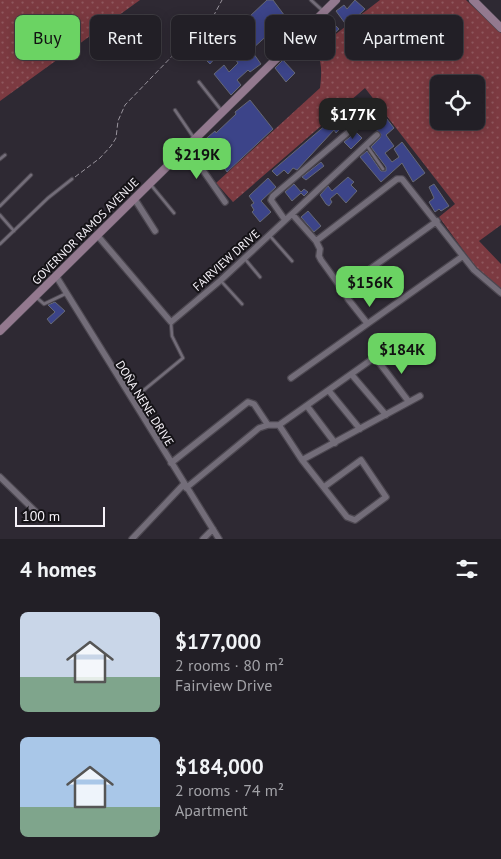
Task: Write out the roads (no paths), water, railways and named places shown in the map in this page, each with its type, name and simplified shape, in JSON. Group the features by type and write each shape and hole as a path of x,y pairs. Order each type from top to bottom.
{"main road":[{"name":"GOVERNOR RAMOS AVENUE","path":"0,331 336,0"},
{"path":"473,0 501,28"}],"street":[{"path":"285,220 270,200 273,196 372,112"},
{"name":"FAIRVIEW DRIVE","path":"171,322 221,280 377,134"},
{"path":"186,146 225,202"},
{"path":"316,241 400,178 404,180 437,221 474,270 501,293"},
{"path":"134,198 155,231"},
{"path":"292,214 316,241 320,249 319,256 321,260 367,323"},
{"path":"342,287 349,285 437,221"},
{"path":"97,235 171,322"},
{"path":"291,378 463,256"},
{"name":"DOÑA NENE DRIVE","path":"56,276 219,539"},
{"path":"132,539 185,486 259,428 268,425 279,425 375,359 410,402"},
{"path":"352,375 386,415"},
{"path":"329,391 360,429"},
{"path":"302,460 420,396"},
{"path":"171,463 248,402 254,404 268,425"},
{"path":"307,406 335,443"},
{"path":"279,425 302,460 350,520 355,520 386,497 361,460 324,487"},
{"path":"0,477 36,512"},
{"path":"203,539 213,529"}],"lane":[{"path":"311,0 324,12"},
{"path":"199,82 222,112"},
{"path":"175,110 194,139"},
{"path":"366,145 383,169"},
{"path":"0,159 4,155"},
{"path":"0,206 31,175"},
{"path":"0,244 72,179"},
{"path":"149,183 174,213"},
{"path":"0,215 14,231"},
{"path":"269,235 292,261"},
{"path":"244,258 260,277"},
{"path":"221,280 242,304"},
{"path":"36,296 44,304 66,293"},
{"path":"132,400 183,358 172,336 171,322"}]}
